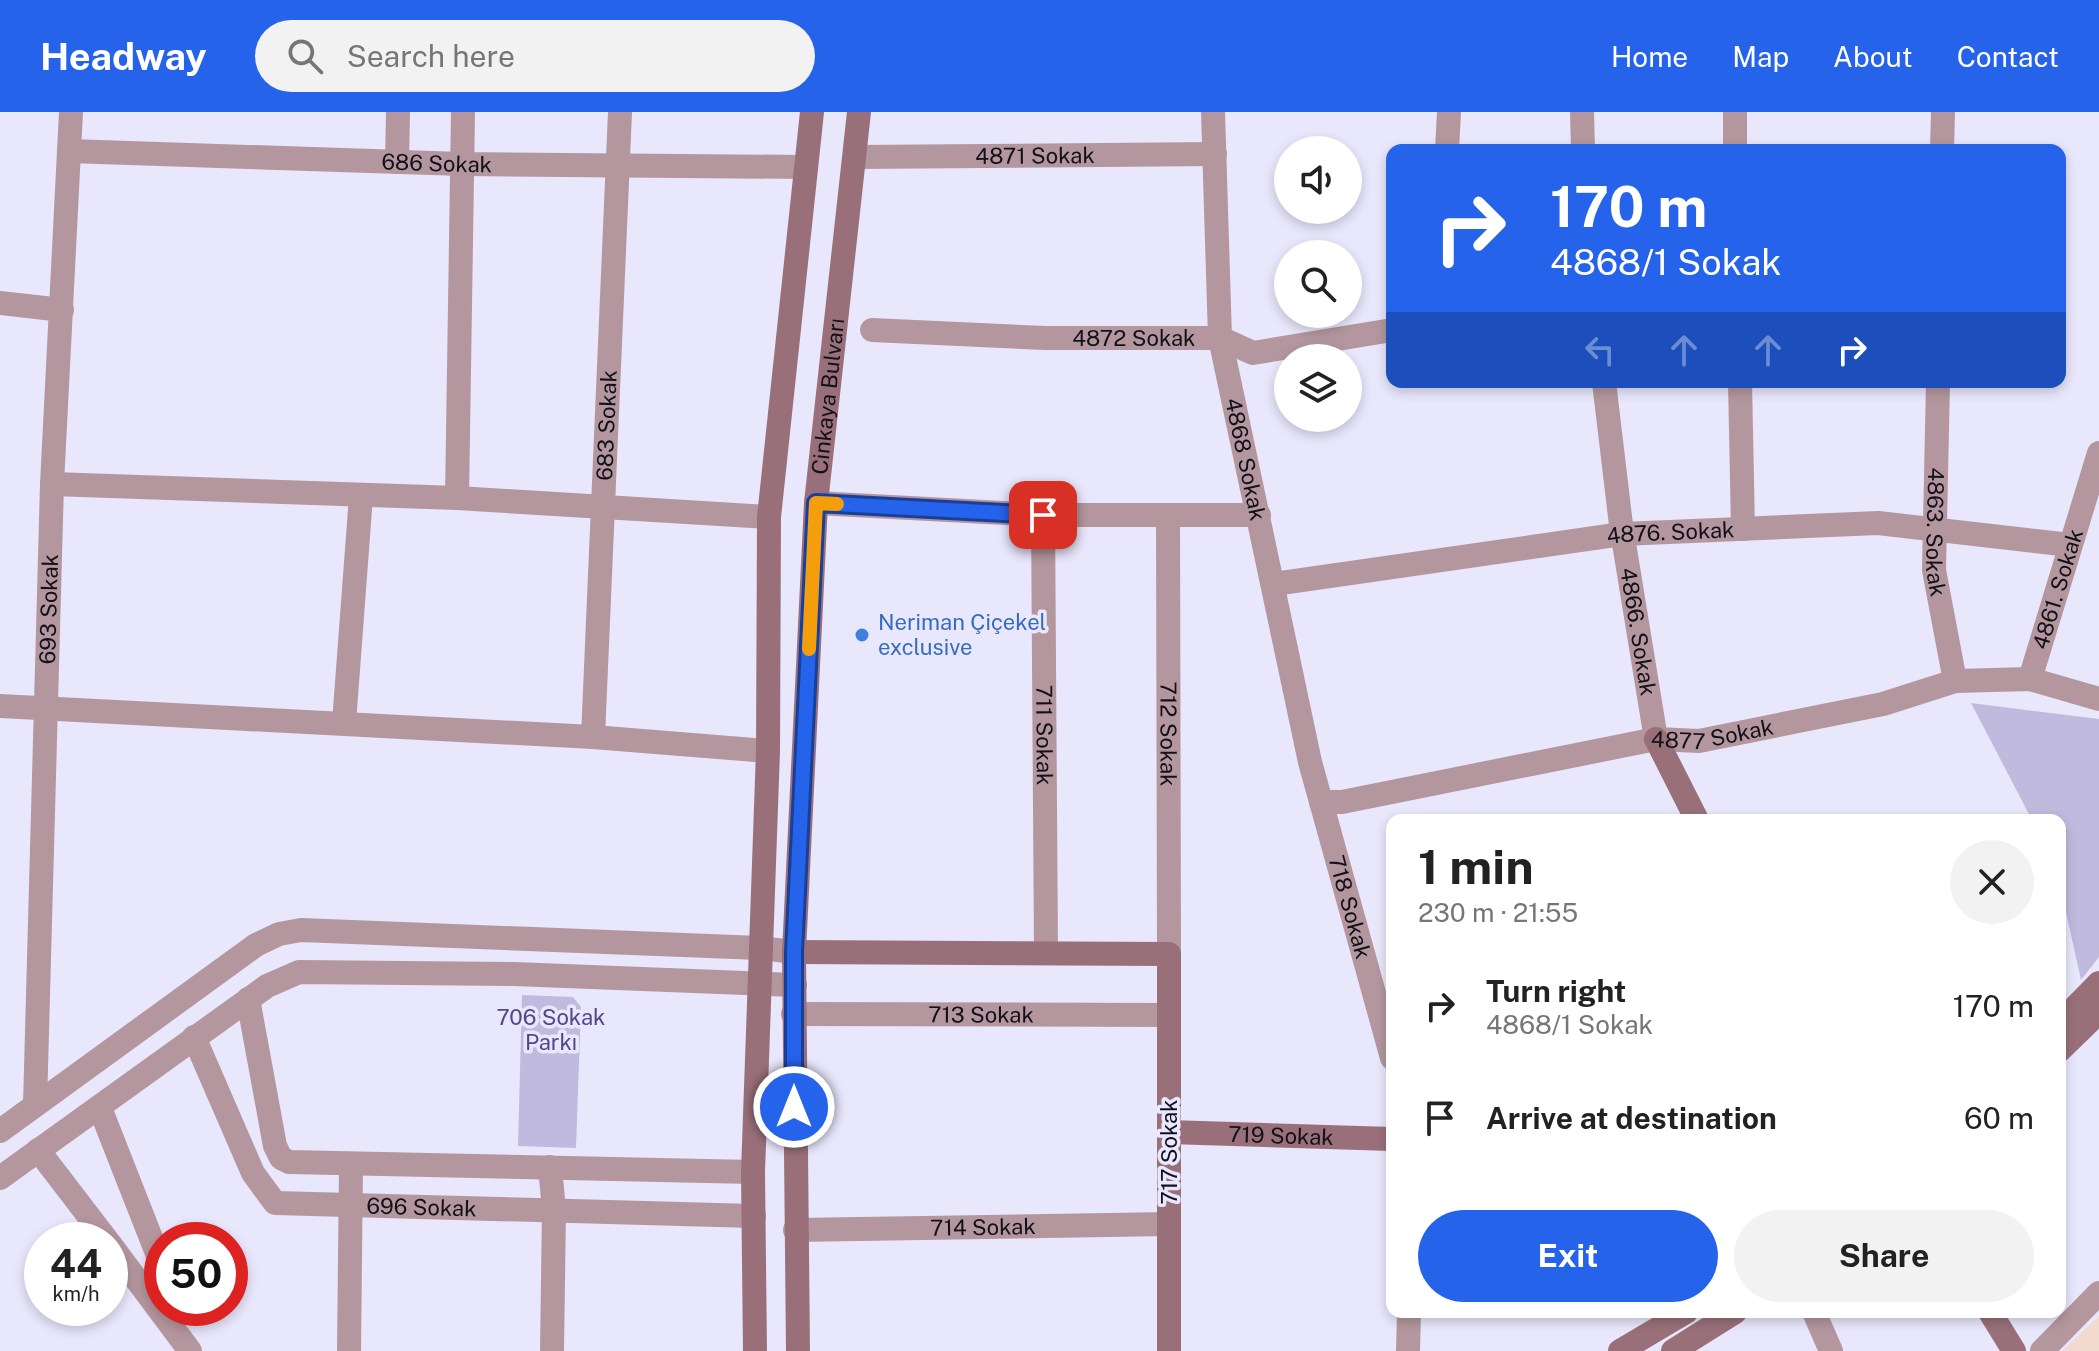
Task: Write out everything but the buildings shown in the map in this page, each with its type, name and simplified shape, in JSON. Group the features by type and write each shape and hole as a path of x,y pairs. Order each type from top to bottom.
{"main road":[{"name":"Cinkaya Bulvarı","path":"755,1351 753,1172 768,751 769,517 812,112"},
{"name":"Cinkaya Bulvarı","path":"798,1351 794,952 816,503 859,112"},
{"path":"1656,739 1694,814"},
{"path":"794,952 1169,954"},
{"name":"717 Sokak","path":"1169,954 1169,1351"},
{"path":"2066,1017 2099,983"},
{"path":"2066,1044 2099,1012"},
{"name":"719 Sokak","path":"1169,1132 1386,1139"},
{"path":"1620,1351 1676,1318"},
{"path":"1673,1351 1725,1318"},
{"path":"1994,1318 2014,1351"}],"street":[{"name":"693 Sokak","path":"35,1105 52,484 71,112"},
{"path":"397,162 398,112"},
{"path":"457,498 463,112"},
{"name":"683 Sokak","path":"593,737 620,112"},
{"name":"4868 Sokak","path":"1213,112 1220,338 1321,802"},
{"path":"1447,144 1449,112"},
{"path":"1582,112 1583,144"},
{"path":"1735,112 1735,144"},
{"path":"1942,144 1943,112"},
{"name":"686 Sokak","path":"69,151 462,164 806,167"},
{"name":"4871 Sokak","path":"855,157 1215,154"},
{"path":"0,303 62,310"},
{"name":"4872 Sokak","path":"872,330 1045,338 1220,338 1253,353 1386,331"},
{"name":"4866. Sokak","path":"1605,388 1622,534 1656,739"},
{"path":"1740,388 1743,529"},
{"name":"4863. Sokak","path":"1938,388 1934,570 1955,681"},
{"name":"4861. Sokak","path":"2030,679 2099,453"},
{"path":"52,484 457,498 769,517"},
{"path":"344,723 361,496"},
{"path":"816,503 1043,515 1259,515"},
{"name":"711 Sokak","path":"1043,515 1046,953"},
{"name":"712 Sokak","path":"1168,516 1169,954"},
{"name":"4876. Sokak","path":"1274,584 1622,534 1878,523 2070,545"},
{"name":"4877 Sokak","path":"1321,802 1342,802 1656,739 1699,741 1883,704 1955,681 2030,679 2099,699"},
{"path":"0,706 593,737 768,751"},
{"name":"718 Sokak","path":"1321,802 1386,1036"},
{"path":"0,1131 256,945 279,934 301,930 760,948 794,952"},
{"path":"0,1178 194,1037 283,977 326,971 514,974 759,986 795,985"},
{"name":"696 Sokak","path":"248,999 275,1146 281,1158 303,1163 351,1165 753,1172"},
{"name":"713 Sokak","path":"793,1014 1169,1015"},
{"name":"696 Sokak","path":"194,1037 253,1173 268,1198 275,1203 352,1208 754,1216"},
{"path":"100,1108 145,1222"},
{"path":"38,1150 93,1222"},
{"path":"349,1351 351,1165"},
{"path":"550,1167 554,1210 552,1351"},
{"name":"714 Sokak","path":"795,1230 1169,1224"},
{"path":"128,1268 192,1351"},
{"path":"2042,1351 2099,1293"},
{"path":"1408,1351 1409,1318"},
{"path":"1817,1318 1831,1351"},
{"path":"184,1326 192,1351"}],"shaded area":[{"path":"2099,1316 2099,1351 2062,1351"}],"green space":[{"path":"1971,703 2099,719 2099,957 2081,980 2066,912 2066,814 2029,814"},
{"name":"706 Sokak Parkı","path":"522,995 573,997 581,1007 576,1148 518,1146"}],"slow traffic":[{"path":"809,649 816,503 837,504"}],"place":[{"name":"Neriman Çiçekel exclusive","path":"862,635"}],"route":[{"path":"794,1107 794,952 816,503 1043,515"}]}
